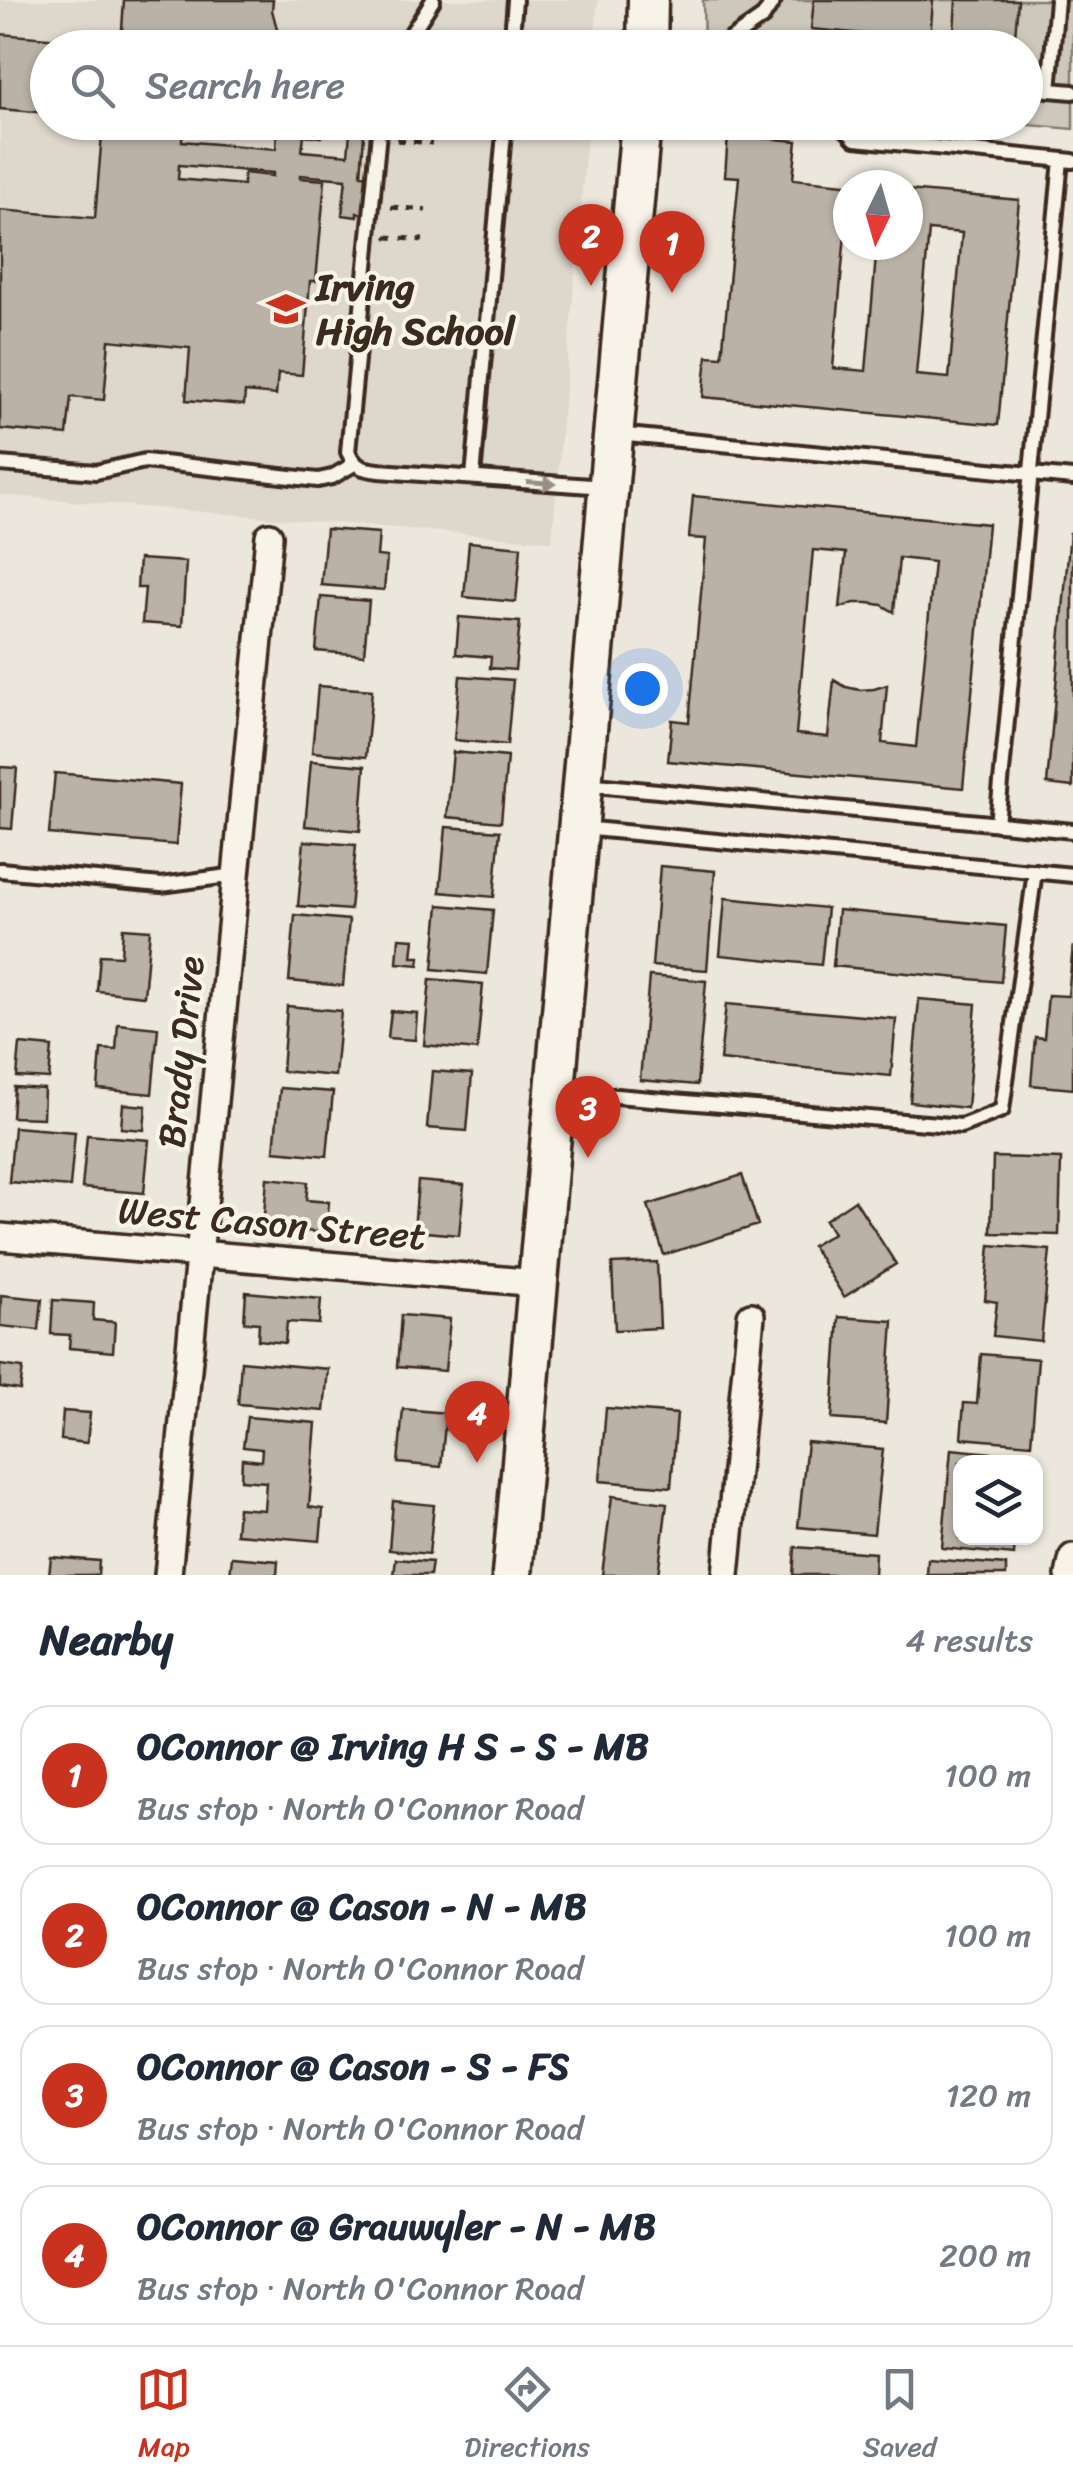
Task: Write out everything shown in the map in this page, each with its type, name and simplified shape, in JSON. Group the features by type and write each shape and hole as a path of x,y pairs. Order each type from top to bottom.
{"main road":[{"path":"647,30 648,0"},
{"path":"512,1575 639,140"}],"street":[{"name":"Brady Drive","path":"168,1575 269,536"},
{"name":"West Cason Street","path":"0,1237 538,1283"},
{"path":"726,1575 751,1316"},
{"path":"1069,1575 1073,1557"}],"lane":[{"path":"414,30 434,0"},
{"path":"513,30 516,0"},
{"path":"744,30 763,16 774,0"},
{"path":"1049,90 1057,0"},
{"path":"1043,89 1073,92"},
{"path":"378,140 348,452 354,464 360,469 610,487"},
{"path":"473,478 503,140"},
{"path":"865,140 1067,160 1030,474 996,824"},
{"path":"614,434 1073,478"},
{"path":"0,464 96,472 145,460 318,480 354,464"},
{"path":"583,784 1073,831"},
{"path":"579,828 1073,875"},
{"path":"0,870 161,885 236,874"},
{"path":"556,1090 961,1126 1002,1110 1035,871"}],"path":[{"path":"396,156 397,140 432,143"},
{"path":"423,240 388,237 391,207 426,210"}],"shaded area":[{"name":"Irving High School","path":"0,0 598,0 595,30 30,30 30,140 587,140 552,541 0,495"},
{"path":"703,0 1073,0 1073,129 1043,126 1043,30 704,30"}],"building":[{"path":"124,0 273,0 277,30 122,30"},
{"path":"814,0 933,0 931,30 811,29"},
{"path":"956,0 1018,0 1016,30 954,30"},
{"path":"0,34 30,36 30,112 0,109"},
{"path":"102,140 182,140 276,149 277,140 303,140 302,151 348,155 349,140 364,140 361,175 371,176 367,214 357,213 357,217 342,215 346,179 300,175 325,180 316,281 310,281 302,375 278,373 276,395 245,392 244,405 186,400 190,348 109,340 104,400 71,397 67,435 0,429 0,210 95,218","holes":["179,165 273,173 244,173 243,185 178,179"]},
{"path":"728,140 797,141 793,179 833,183 833,260 843,260 833,368 866,371 876,260 923,260 923,191 1019,200 998,425 703,397 707,356 722,357 739,177 725,176","holes":["929,230 962,233 949,378 916,375"]},
{"path":"693,496 988,524 963,788 668,761 672,720 689,722 706,539 689,538","holes":["813,550 846,553 840,608 868,603 894,612 899,558 934,562 916,747 882,743 887,685 860,690 834,680 828,737 796,734"]},
{"path":"326,529 379,533 377,556 387,557 384,590 321,585"},
{"path":"1073,533 1073,787 1047,784"},
{"path":"469,542 521,547 516,602 464,597"},
{"path":"139,559 186,562 182,626 142,623 145,588 137,588"},
{"path":"321,597 369,601 364,655 316,651"},
{"path":"459,617 520,622 515,670 490,668 491,657 456,654"},
{"path":"460,676 513,680 507,745 454,740"},
{"path":"318,686 372,690 366,757 312,752"},
{"path":"453,752 507,757 501,822 447,817"},
{"path":"311,761 365,766 360,831 305,826"},
{"path":"0,767 17,768 12,829 0,828"},
{"path":"55,773 181,784 176,845 49,834"},
{"path":"446,827 500,831 494,897 440,892"},
{"path":"304,841 356,845 350,910 298,906"},
{"path":"660,866 715,871 707,970 652,966"},
{"path":"725,898 827,908 821,965 720,955"},
{"path":"439,905 493,910 487,974 433,969"},
{"path":"838,910 1006,926 1001,982 833,966"},
{"path":"295,915 349,920 343,986 289,981"},
{"path":"123,928 150,930 144,996 97,991 100,955 121,956"},
{"path":"399,938 414,939 412,957 420,957 419,965 397,963"},
{"path":"1073,946 1073,1089 1031,1085 1035,1037 1044,1038 1048,995 1068,996"},
{"path":"649,976 706,981 697,1085 640,1080"},
{"path":"430,979 483,984 477,1050 424,1045"},
{"path":"919,999 976,1004 967,1108 910,1102"},
{"path":"726,1004 896,1019 891,1076 720,1060"},
{"path":"287,1006 341,1011 335,1076 282,1071"},
{"path":"391,1011 417,1013 415,1040 388,1038"},
{"path":"118,1024 158,1028 152,1094 98,1089 101,1049 116,1050"},
{"path":"20,1044 52,1047 49,1079 17,1077"},
{"path":"432,1071 472,1074 467,1131 427,1128"},
{"path":"14,1087 44,1089 43,1118 12,1117"},
{"path":"280,1088 333,1092 327,1156 274,1151"},
{"path":"123,1104 146,1106 144,1130 121,1128"},
{"path":"14,1127 75,1132 70,1187 9,1182"},
{"path":"87,1135 149,1140 144,1193 82,1188"},
{"path":"993,1157 1061,1159 1059,1235 991,1233"},
{"path":"742,1175 758,1225 664,1255 648,1205"},
{"path":"267,1178 308,1182 306,1200 329,1202 326,1233 263,1227"},
{"path":"418,1181 464,1185 459,1235 414,1231"},
{"path":"855,1200 896,1264 844,1297 812,1246 833,1233 825,1220"},
{"path":"990,1245 1050,1250 1041,1341 993,1336 997,1302 985,1300"},
{"path":"657,1262 660,1328 615,1330 612,1264"},
{"path":"246,1292 321,1299 319,1324 287,1322 285,1343 258,1340 259,1323 244,1322"},
{"path":"1,1295 42,1299 39,1330 0,1326"},
{"path":"53,1300 94,1303 93,1320 115,1322 113,1352 69,1348 70,1335 51,1334"},
{"path":"401,1315 450,1319 445,1371 397,1367"},
{"path":"839,1317 893,1321 886,1423 832,1419"},
{"path":"981,1354 1038,1359 1031,1444 961,1438 964,1403 977,1404"},
{"path":"241,1361 328,1369 324,1411 238,1404"},
{"path":"0,1365 23,1368 20,1390 0,1387"},
{"path":"606,1408 677,1414 671,1487 600,1481"},
{"path":"403,1409 446,1413 441,1467 398,1463"},
{"path":"63,1411 90,1413 87,1443 61,1440"},
{"path":"247,1417 316,1423 309,1507 323,1509 320,1541 236,1534 238,1508 264,1510 266,1482 241,1480 242,1459 261,1461 262,1449 243,1447"},
{"path":"807,1442 883,1449 874,1534 798,1527"},
{"path":"951,1449 1013,1455 953,1455 953,1545 1015,1545 1014,1555 942,1548"},
{"path":"612,1496 667,1503 658,1575 602,1575"},
{"path":"393,1501 434,1505 429,1554 389,1550"},
{"path":"795,1547 875,1553 874,1575 793,1575"},
{"path":"51,1557 99,1561 98,1575 49,1575"},
{"path":"232,1557 278,1561 277,1575 230,1575"},
{"path":"396,1559 432,1562 430,1575 394,1575"},
{"path":"928,1559 1006,1565 1006,1575 927,1575"}],"place":[{"name":"OConnor @ Cason - N - MB","path":"591,286"},
{"name":"OConnor @ Irving H S - S - MB","path":"672,293"},
{"name":"Irving High School","path":"286,309"},
{"name":"OConnor @ Cason - S - FS","path":"588,1158"},
{"name":"OConnor @ Grauwyler - N - MB","path":"477,1463"}]}
